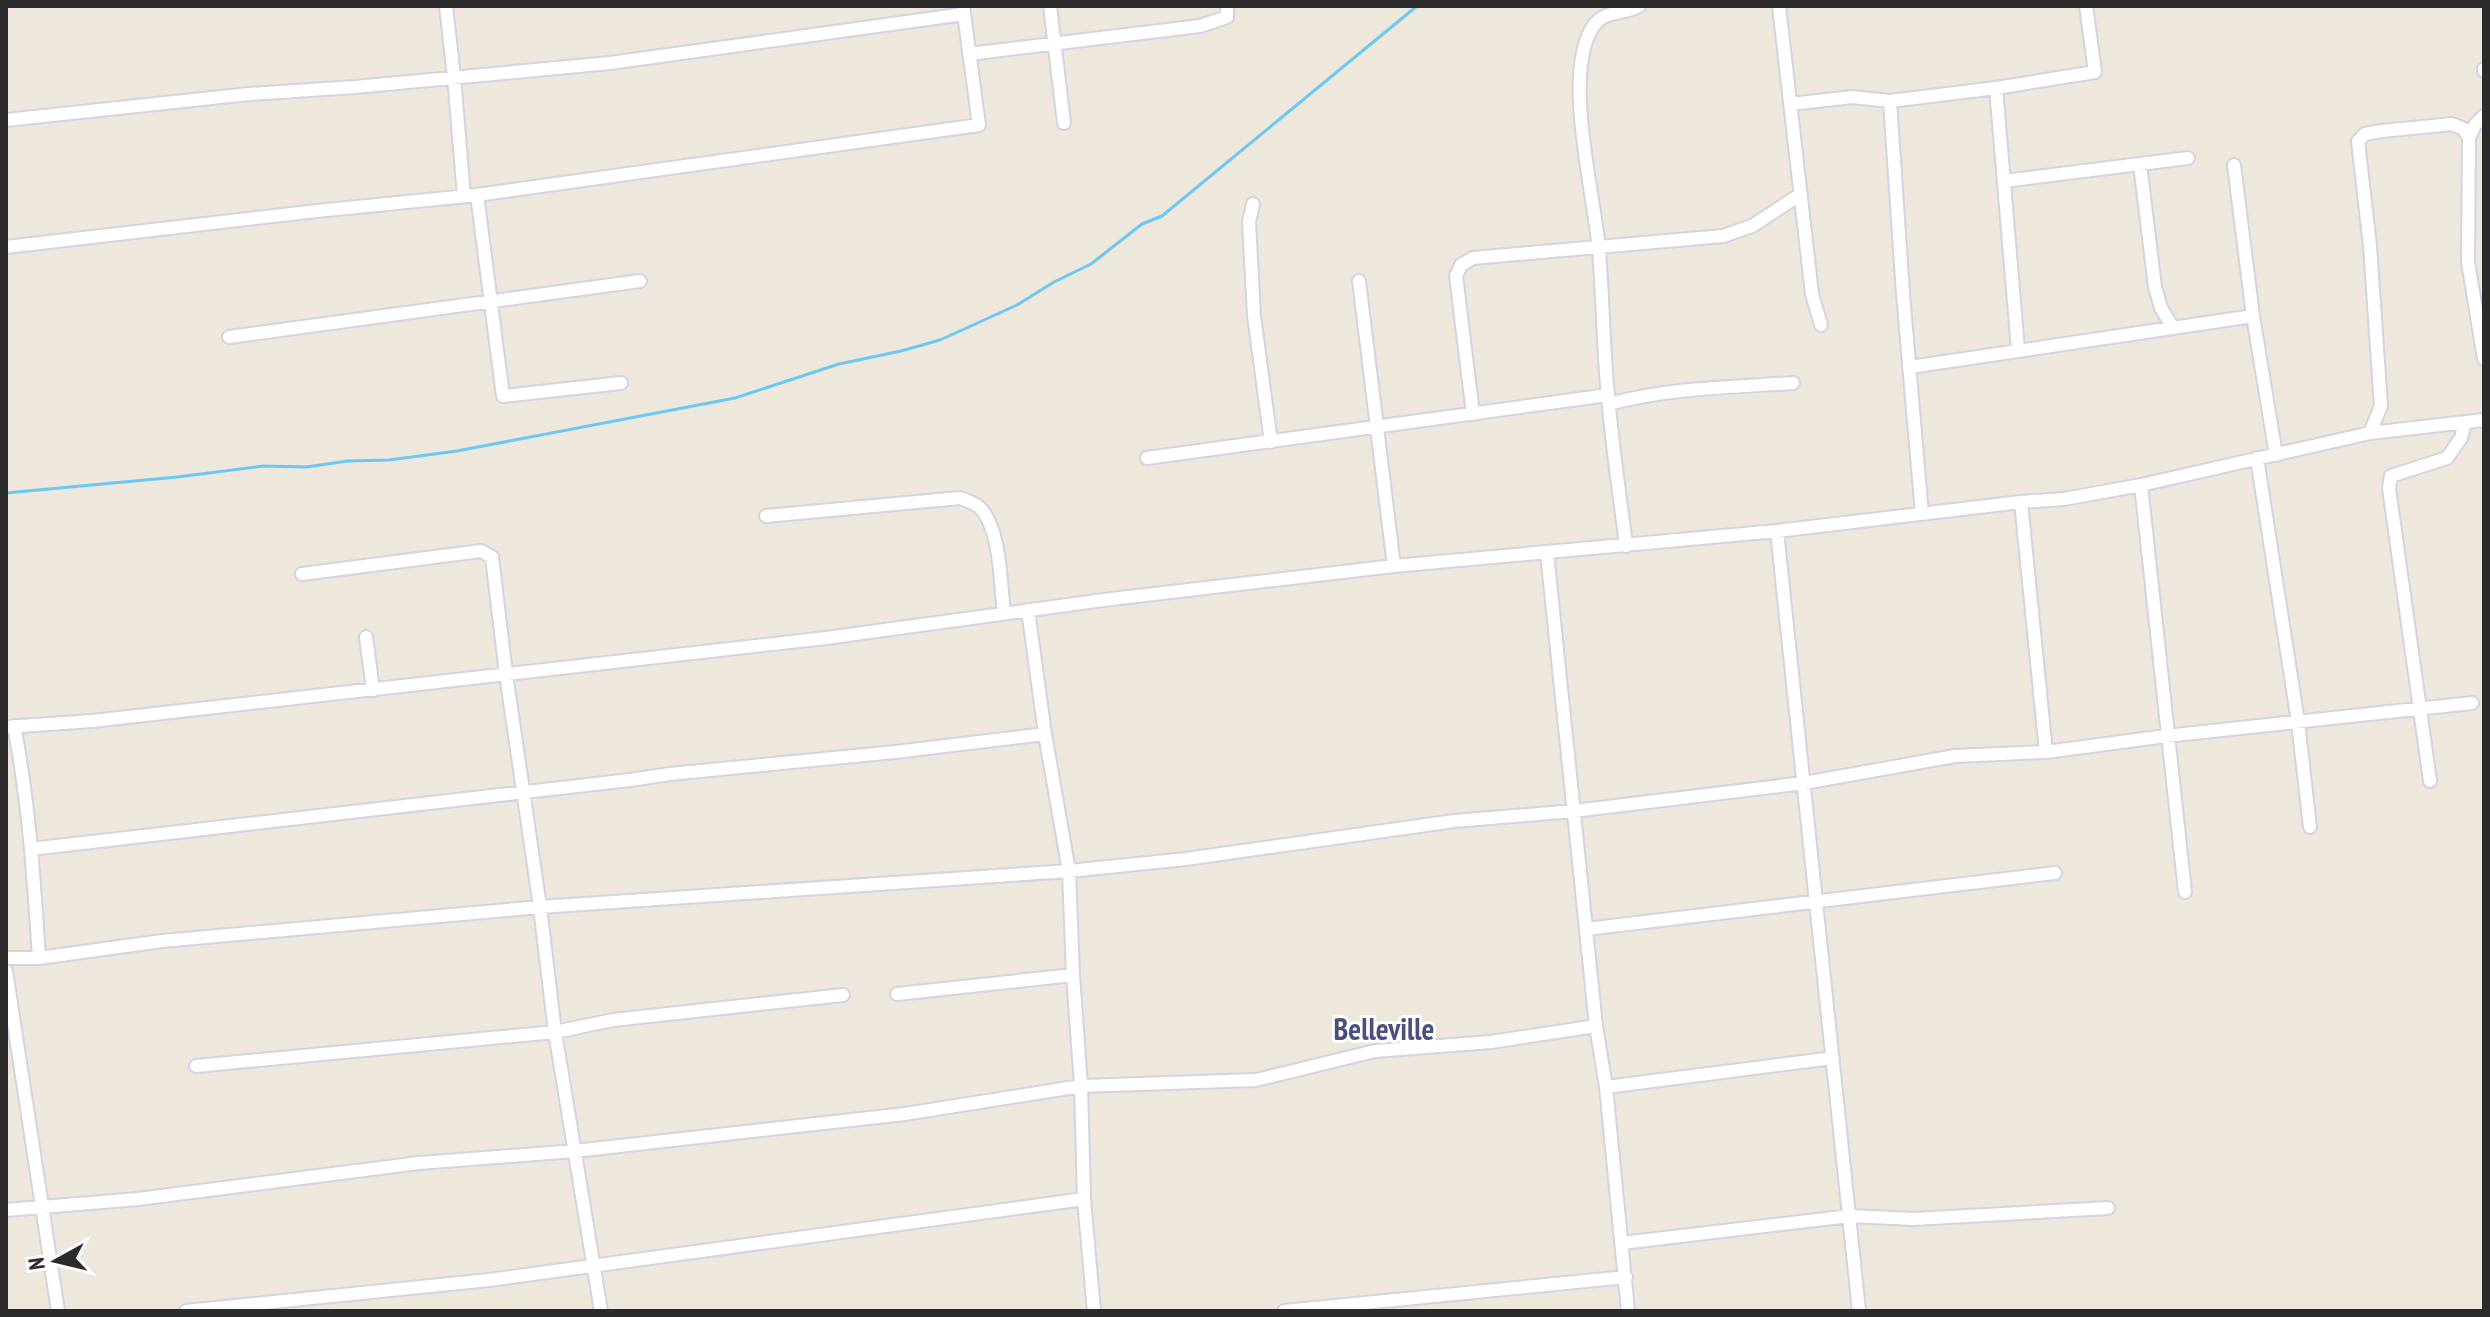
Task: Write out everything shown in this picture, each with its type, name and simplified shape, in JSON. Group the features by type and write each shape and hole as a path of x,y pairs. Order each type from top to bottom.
{"street":[{"path":"446,6 471,196 503,396 621,383"},
{"path":"1050,6 1064,123"},
{"path":"969,54 1200,26 1227,17 1227,6"},
{"path":"1626,546 1608,399 1599,248 1582,119 1580,72 1588,35 1598,20 1607,14 1639,6"},
{"path":"1779,6 1812,294 1821,325"},
{"path":"1791,104 1852,97 1890,101 2095,72 2086,6"},
{"path":"6,120 249,94 610,63 963,10 979,125 471,196 6,247"},
{"path":"1996,88 2018,349"},
{"path":"1890,101 1922,514"},
{"path":"2484,116 2469,138 2468,262 2484,359"},
{"path":"2370,433 2381,406 2370,246 2358,141 2365,134 2452,124 2464,129 2469,138"},
{"path":"2004,181 2188,158"},
{"path":"2140,164 2155,287 2161,308 2173,328"},
{"path":"2234,165 2253,316 2276,455"},
{"path":"1473,414 1456,276 1461,265 1473,258 1723,236 1752,226 1801,194"},
{"path":"1253,204 1249,222 1254,316 1271,442"},
{"path":"229,337 640,281"},
{"path":"1359,281 1394,566"},
{"path":"1910,367 2253,316"},
{"path":"1147,458 1473,414 1698,389 1793,383"},
{"path":"39,958 23,773 10,726 92,721 826,638 1004,612 1394,566 1777,531 2064,499 2141,485 2370,433 2484,420"},
{"path":"2430,781 2389,488 2391,476 2447,458 2461,438 2465,422"},
{"path":"2257,458 2298,722 2310,827"},
{"path":"2141,485 2185,892"},
{"path":"766,516 960,498 977,506 989,520 994,533 1004,612"},
{"path":"2021,502 2046,752"},
{"path":"1777,531 1859,1311"},
{"path":"302,574 481,551 492,557 555,1032 601,1311"},
{"path":"1547,553 1628,1311"},
{"path":"1028,610 1045,734 1069,871 1084,1199 1094,1311"},
{"path":"366,637 373,690"},
{"path":"6,958 39,958 162,941 540,907 1069,871 1294,846 1454,821 1574,811 1804,783 1955,756 2046,752 2472,703"},
{"path":"31,849 670,774 1045,734"},
{"path":"1586,929 2055,873"},
{"path":"6,971 58,1311"},
{"path":"897,994 1073,975"},
{"path":"196,1066 555,1032 613,1020 843,995"},
{"path":"6,1210 138,1199 419,1163 575,1151 905,1114 1081,1086 1256,1080 1375,1051 1491,1042 1596,1026"},
{"path":"1606,1087 1833,1058"},
{"path":"186,1311 489,1280 1084,1199"},
{"path":"1622,1243 1850,1216 1914,1219 2108,1208"},
{"path":"1284,1311 1626,1277"}],"waterway":[{"path":"6,493 263,466 306,467 457,451 735,398 839,364 940,340 1017,305 1091,264 1142,224 1162,216 1417,6"}],"district":[{"name":"Belleville","path":"1384,1030"}]}
